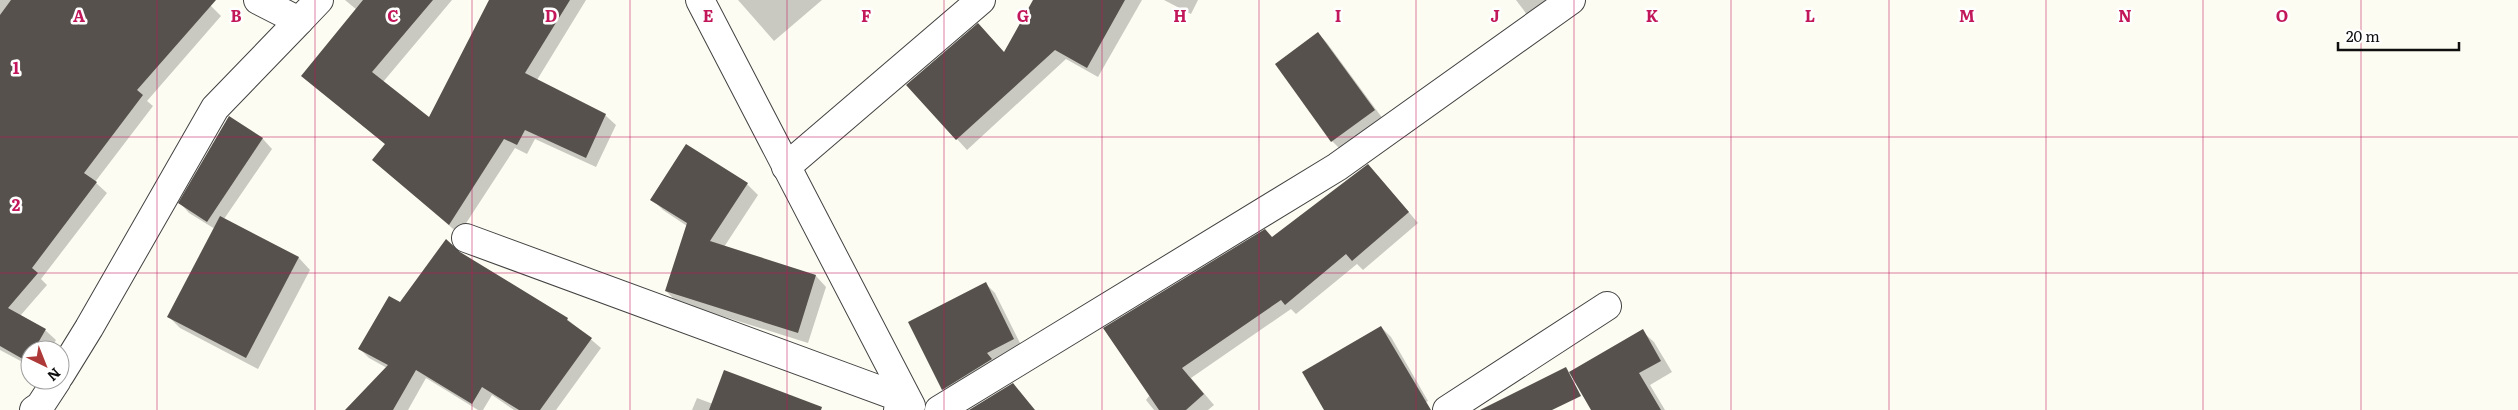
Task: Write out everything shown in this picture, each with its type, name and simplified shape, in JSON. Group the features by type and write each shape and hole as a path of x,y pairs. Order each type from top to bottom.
{"street":[{"path":"258,0 299,21"},
{"path":"70,359 215,108 319,0"},
{"path":"700,0 906,407"},
{"path":"786,167 981,0"},
{"path":"939,410 1337,167 1571,0"},
{"path":"466,238 906,407"},
{"path":"1446,410 1607,306"},
{"path":"34,410 40,406 50,390"}],"building":[{"path":"11,0 216,0 137,90 143,95 84,173 97,182 32,268 38,273 8,308 46,329 40,340 20,340 20,357 0,346 0,15"},
{"path":"363,0 433,0 372,72 429,117 489,0 570,0 525,73 606,114 586,158 525,130 517,145 504,139 449,225 372,160 385,144 301,76"},
{"path":"1033,0 1125,0 1087,68 1055,50 956,140 906,85 978,23 1004,52"},
{"path":"1318,32 1375,110 1331,142 1275,64"},
{"path":"229,116 263,138 207,222 178,203"},
{"path":"686,144 748,183 710,241 816,275 798,333 665,291 687,223 650,200"},
{"path":"1368,164 1409,212 1352,261 1346,254 1285,305 1281,300 1182,368 1204,394 1186,410 1159,410 1103,328 1265,229 1272,237"},
{"path":"220,216 299,257 246,358 167,317"},
{"path":"446,239 460,252 568,318 567,320 592,338 540,410 519,410 482,387 472,404 416,370 393,410 345,410 388,365 358,349 389,296 400,302"},
{"path":"986,282 1014,339 987,353 992,359 942,390 908,322"},
{"path":"1381,326 1431,410 1324,410 1302,372"},
{"path":"1643,329 1661,361 1639,373 1661,410 1591,410 1569,372"},
{"path":"1566,367 1581,396 1552,410 1480,410"},
{"path":"724,370 822,407 821,410 709,410"},
{"path":"1013,383 1035,410 969,410"}]}
